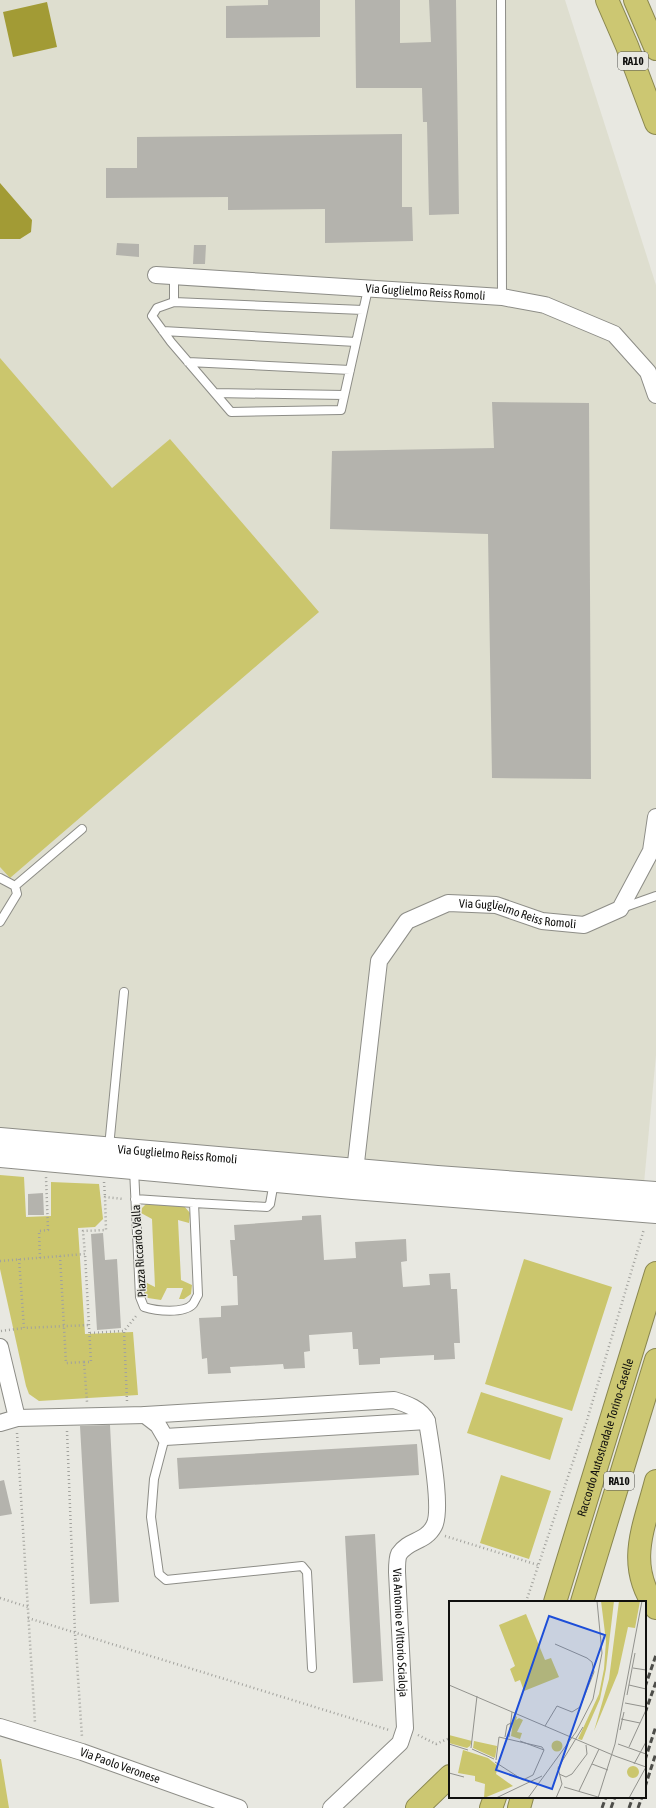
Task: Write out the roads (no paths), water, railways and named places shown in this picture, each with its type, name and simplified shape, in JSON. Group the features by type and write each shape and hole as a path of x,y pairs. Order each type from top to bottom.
{"highway":[{"name":"RA10","path":"607,0 628,46 656,123"},
{"name":"RA10","path":"635,0 656,49"},
{"name":"Raccordo Autostradale Torino-Caselle","path":"555,1601 656,1273"},
{"name":"RA10","path":"582,1601 656,1360"},
{"name":"RA10","path":"543,1601 567,1534 602,1446"},
{"path":"656,1481 642,1531 638,1563 644,1589 656,1608"},
{"path":"417,1808 449,1777"},
{"path":"491,1808 495,1798"},
{"path":"518,1808 522,1798"}],"main road":[{"name":"Via Guglielmo Reiss Romoli","path":"0,1139 107,1165"},
{"name":"Via Guglielmo Reiss Romoli","path":"0,1156 107,1165 133,1159 651,1204"}],"street":[{"name":"Via Guglielmo Reiss Romoli","path":"156,276 502,297 544,305 614,334 648,372 656,395"},
{"path":"620,909 651,851 656,816"},
{"name":"Via Guglielmo Reiss Romoli","path":"354,1179 379,961 407,921 448,903 496,905 542,921 584,925 620,909"},
{"path":"0,1347 16,1418"},
{"path":"0,1423 16,1418 128,1416 394,1400 411,1406 425,1416 427,1421 165,1437 158,1424 145,1415"},
{"name":"Via Antonio e Vittorio Scialoja","path":"330,1808 400,1743 404,1731 397,1572 399,1555 411,1543 427,1536 435,1524 438,1509 427,1421"},
{"name":"Via Paolo Veronese","path":"0,1727 82,1752 239,1808"}],"lane":[{"path":"501,0 502,297"},
{"path":"174,277 174,302"},
{"path":"363,310 174,302 157,308 152,316 188,362 232,412 341,410 368,289"},
{"path":"163,331 356,342"},
{"path":"188,362 350,370"},
{"path":"215,393 344,395"},
{"path":"14,886 82,829"},
{"path":"0,878 14,886 17,894 0,922"},
{"path":"620,909 656,896"},
{"path":"107,1165 124,992"},
{"path":"133,1159 135,1199"},
{"path":"194,1203 267,1207 270,1204 275,1172"},
{"name":"Piazza Riccardo Valla","path":"135,1199 194,1203 198,1295 192,1305 180,1310 153,1310 144,1307 140,1297 135,1199"},
{"path":"165,1437 154,1479 151,1517 159,1574 166,1580 302,1566 307,1572 312,1668"}],"railway":[{"path":"646,1684 656,1655"},
{"path":"646,1710 656,1682"},
{"path":"646,1757 656,1726"},
{"path":"646,1784 656,1753"},
{"path":"602,1808 606,1798"},
{"path":"611,1808 615,1798"},
{"path":"629,1808 633,1798"},
{"path":"638,1808 642,1798"}]}
